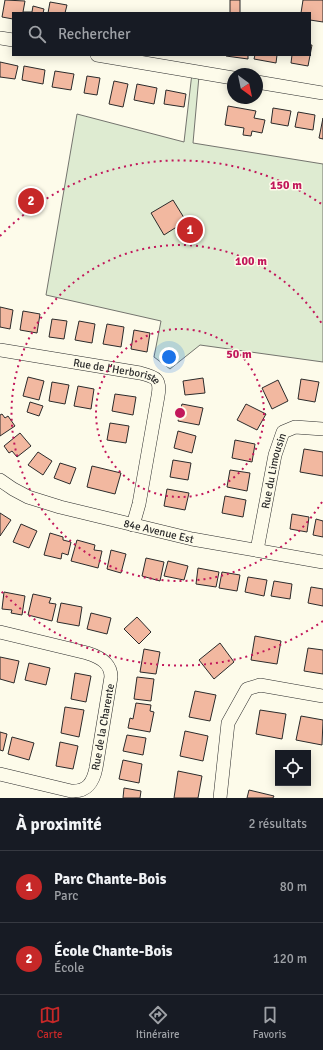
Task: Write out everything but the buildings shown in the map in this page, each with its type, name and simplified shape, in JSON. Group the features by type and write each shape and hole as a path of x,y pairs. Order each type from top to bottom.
{"street":[{"path":"0,38 12,40"},
{"path":"103,56 227,77"},
{"path":"263,83 323,93"},
{"name":"Rue de l'Herboriste","path":"0,350 140,373 152,376 157,380 159,384 158,396 139,504 133,525"},
{"name":"Rue du Limousin","path":"257,550 275,455 283,432 294,427 323,429"},
{"name":"84e Avenue Est","path":"0,480 16,491 37,501 192,539 323,562"},
{"name":"Rue de la Charente","path":"0,632 97,656 107,664 111,671 112,677 94,779 90,785 80,791 70,792 0,774"},
{"path":"220,798 228,723 247,689 260,685 323,696"}],"green space":[{"path":"192,73 199,76 193,143 323,164 323,362 200,345 170,369 154,357 161,321 46,295 77,114 184,142"}],"place":[{"name":"École Chante-Bois","path":"31,201"},
{"name":"Parc Chante-Bois","path":"190,230"}]}
